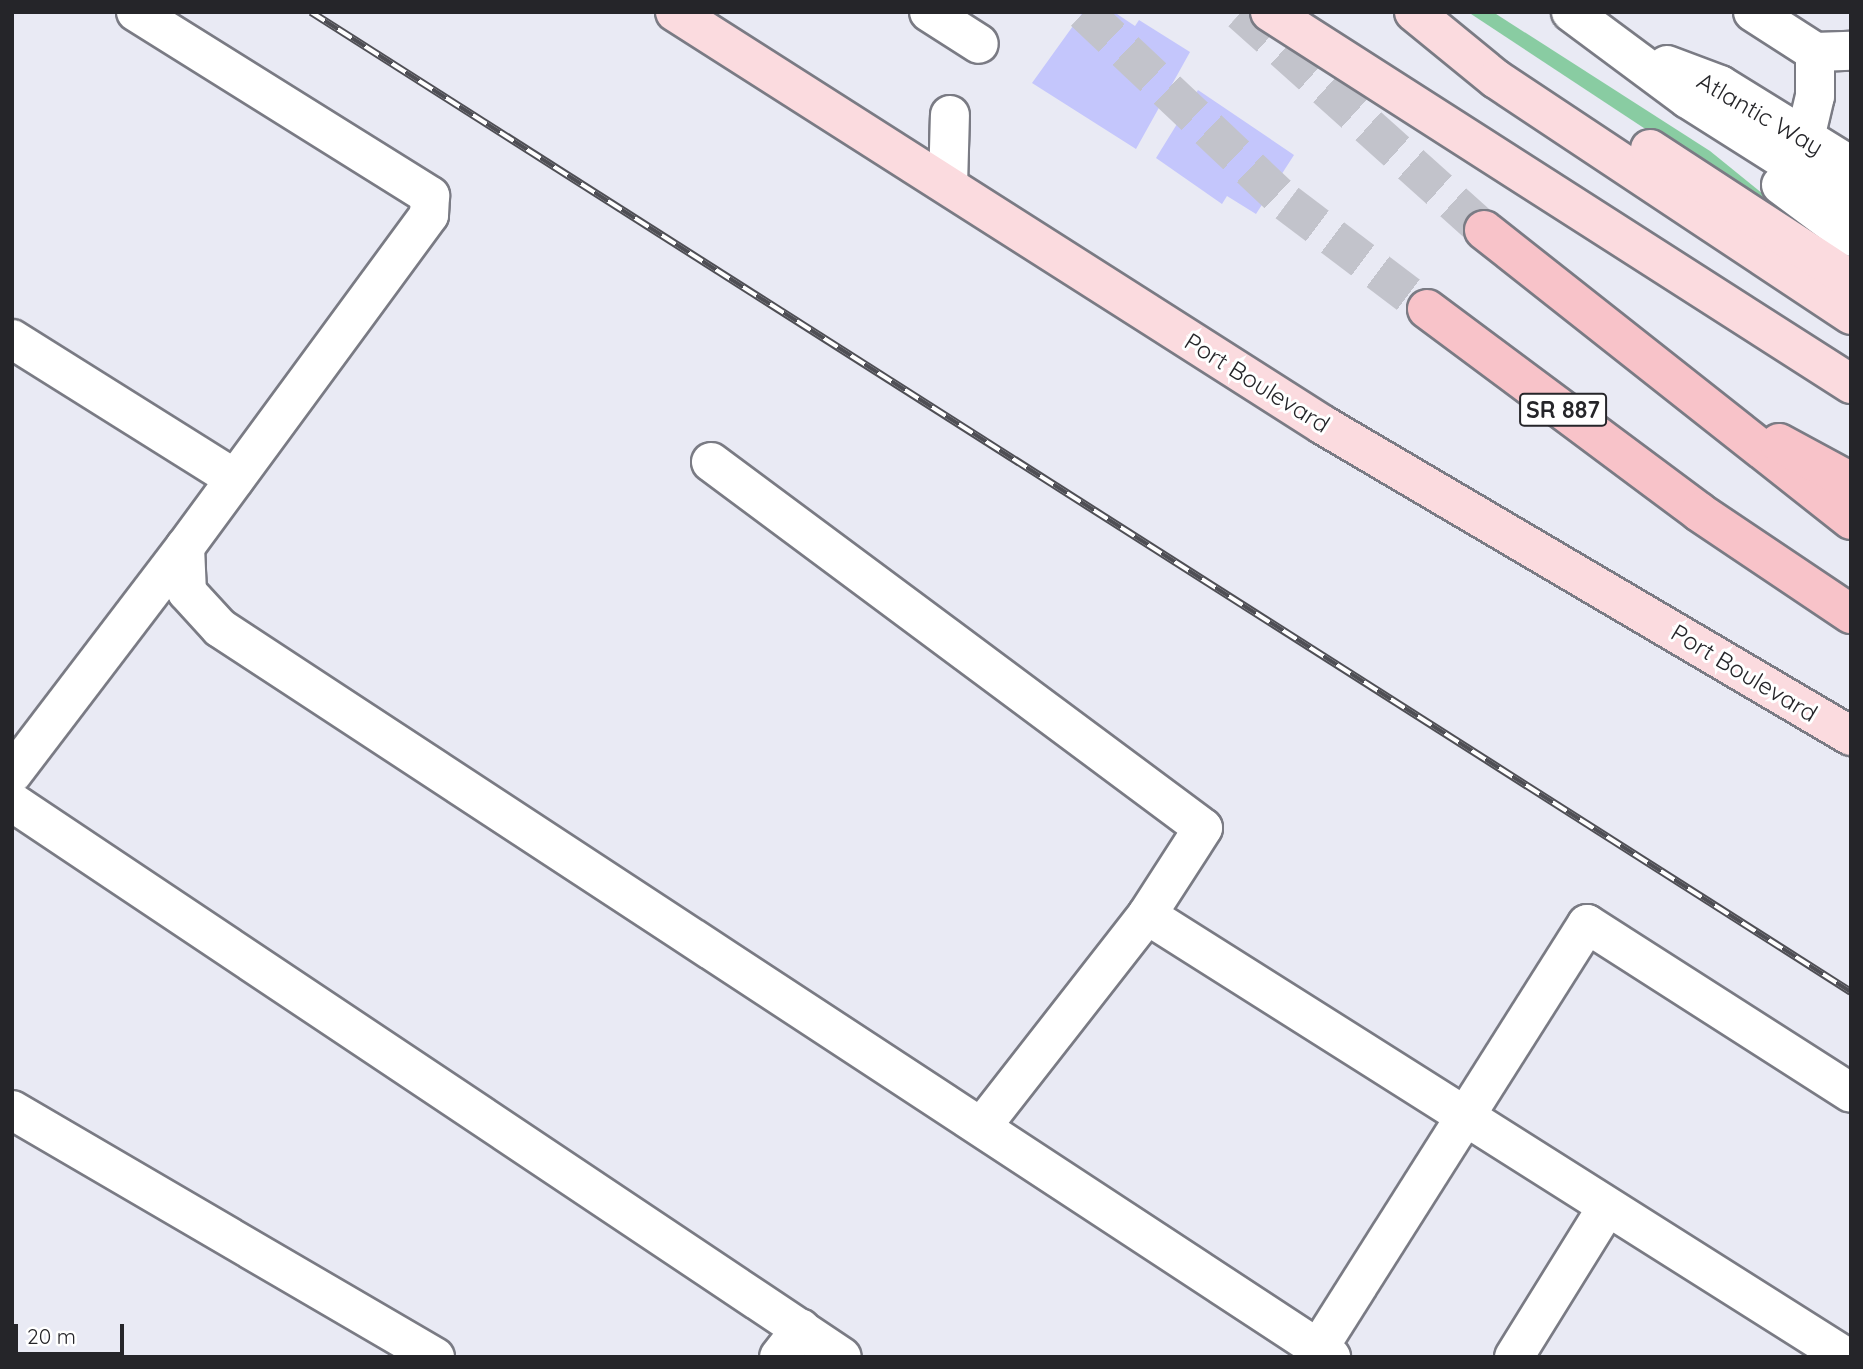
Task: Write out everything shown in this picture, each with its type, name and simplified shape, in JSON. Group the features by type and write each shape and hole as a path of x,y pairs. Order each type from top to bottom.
{"highway":[{"path":"1485,230 1717,417 1851,520"},
{"name":"SR 887","path":"1427,309 1699,512 1851,614"},
{"path":"1717,417 1851,482"}],"main road":[{"name":"Port Boulevard","path":"675,12 1323,425 1851,736"},
{"path":"1270,12 1851,384"},
{"path":"1415,12 1508,58 1851,280"},
{"path":"1415,12 1496,79 1851,315"}],"street":[{"path":"12,774 185,547 429,215 430,196 136,12"},
{"path":"929,12 979,44"},
{"path":"1571,12 1629,51 1688,99 1851,202"},
{"path":"1753,12 1833,52 1815,96 1805,138"},
{"path":"1629,51 1683,120 1851,237"},
{"name":"Atlantic Way","path":"1629,51 1720,85 1851,166"},
{"path":"948,185 950,115"},
{"path":"12,339 235,479"},
{"path":"711,462 1203,828 1147,915 985,1124"},
{"path":"185,547 187,592 220,628 985,1124 1324,1353 1464,1117 1587,924 1851,1093"},
{"path":"12,802 790,1343 842,1357"},
{"path":"1147,915 1846,1357"},
{"path":"12,1110 435,1357"},
{"path":"1514,1357 1607,1207"}],"green space":[{"path":"1468,12 1493,12 1710,151 1799,223 1791,225"}],"building":[{"path":"1083,12 1114,12 1135,26 1139,20 1190,52 1136,149 1032,83"},
{"path":"1198,90 1294,155 1256,214 1227,196 1222,204 1156,158"}],"tunnel":[{"path":"1084,12 1287,203 1427,309"},
{"path":"1241,12 1484,230"}],"railway":[{"path":"311,12 1851,992"}]}
